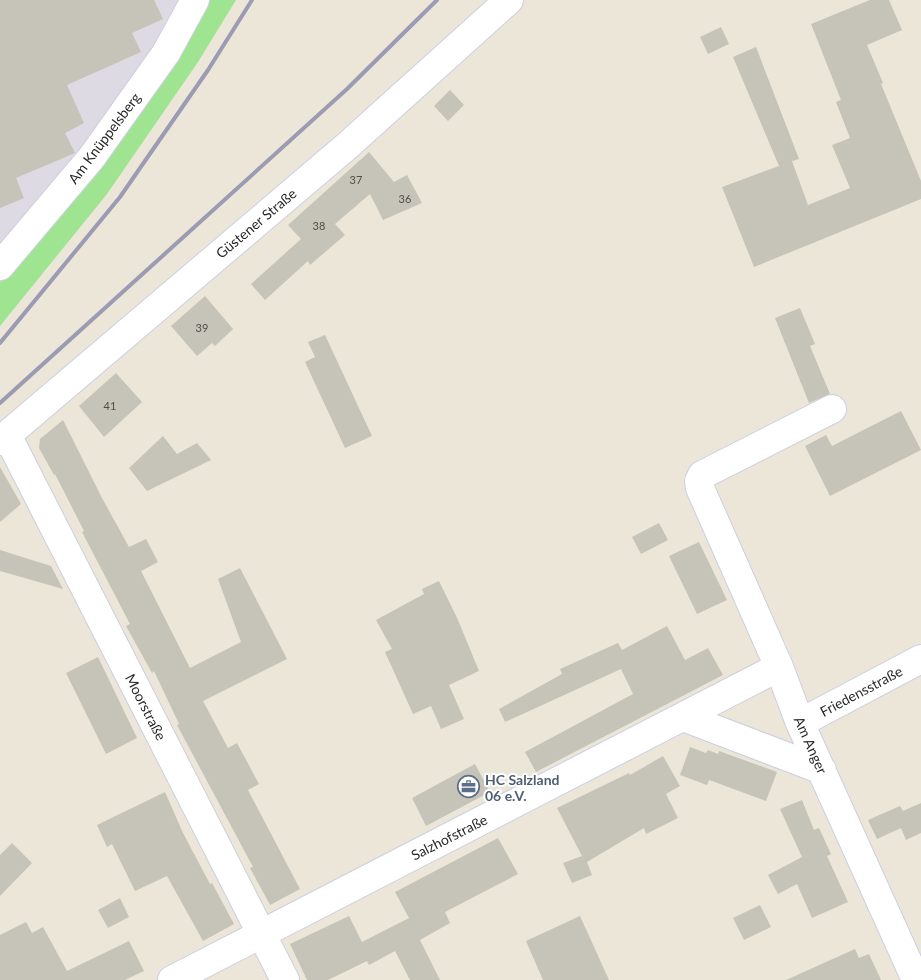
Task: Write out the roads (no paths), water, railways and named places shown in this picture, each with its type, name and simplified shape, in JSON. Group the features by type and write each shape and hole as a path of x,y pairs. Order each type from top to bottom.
{"street":[{"name":"Am Knüppelsberg","path":"0,266 92,157 166,52 195,0"},
{"name":"Güstener Straße","path":"4,438 347,146 509,0"},
{"name":"Am Anger","path":"832,409 702,475 699,480 700,488 779,667 800,723 916,980"},
{"name":"Moorstraße","path":"4,438 285,980"},
{"name":"Friedensstraße","path":"800,723 921,659"},
{"name":"Salzhofstraße","path":"172,980 779,667"},
{"path":"683,717 822,770"}],"railway":[{"path":"0,343 120,197 208,70 252,0"},
{"path":"0,403 347,89 437,0"}],"place":[{"name":"HC Salzland 06 e.V.","path":"469,787"}]}
